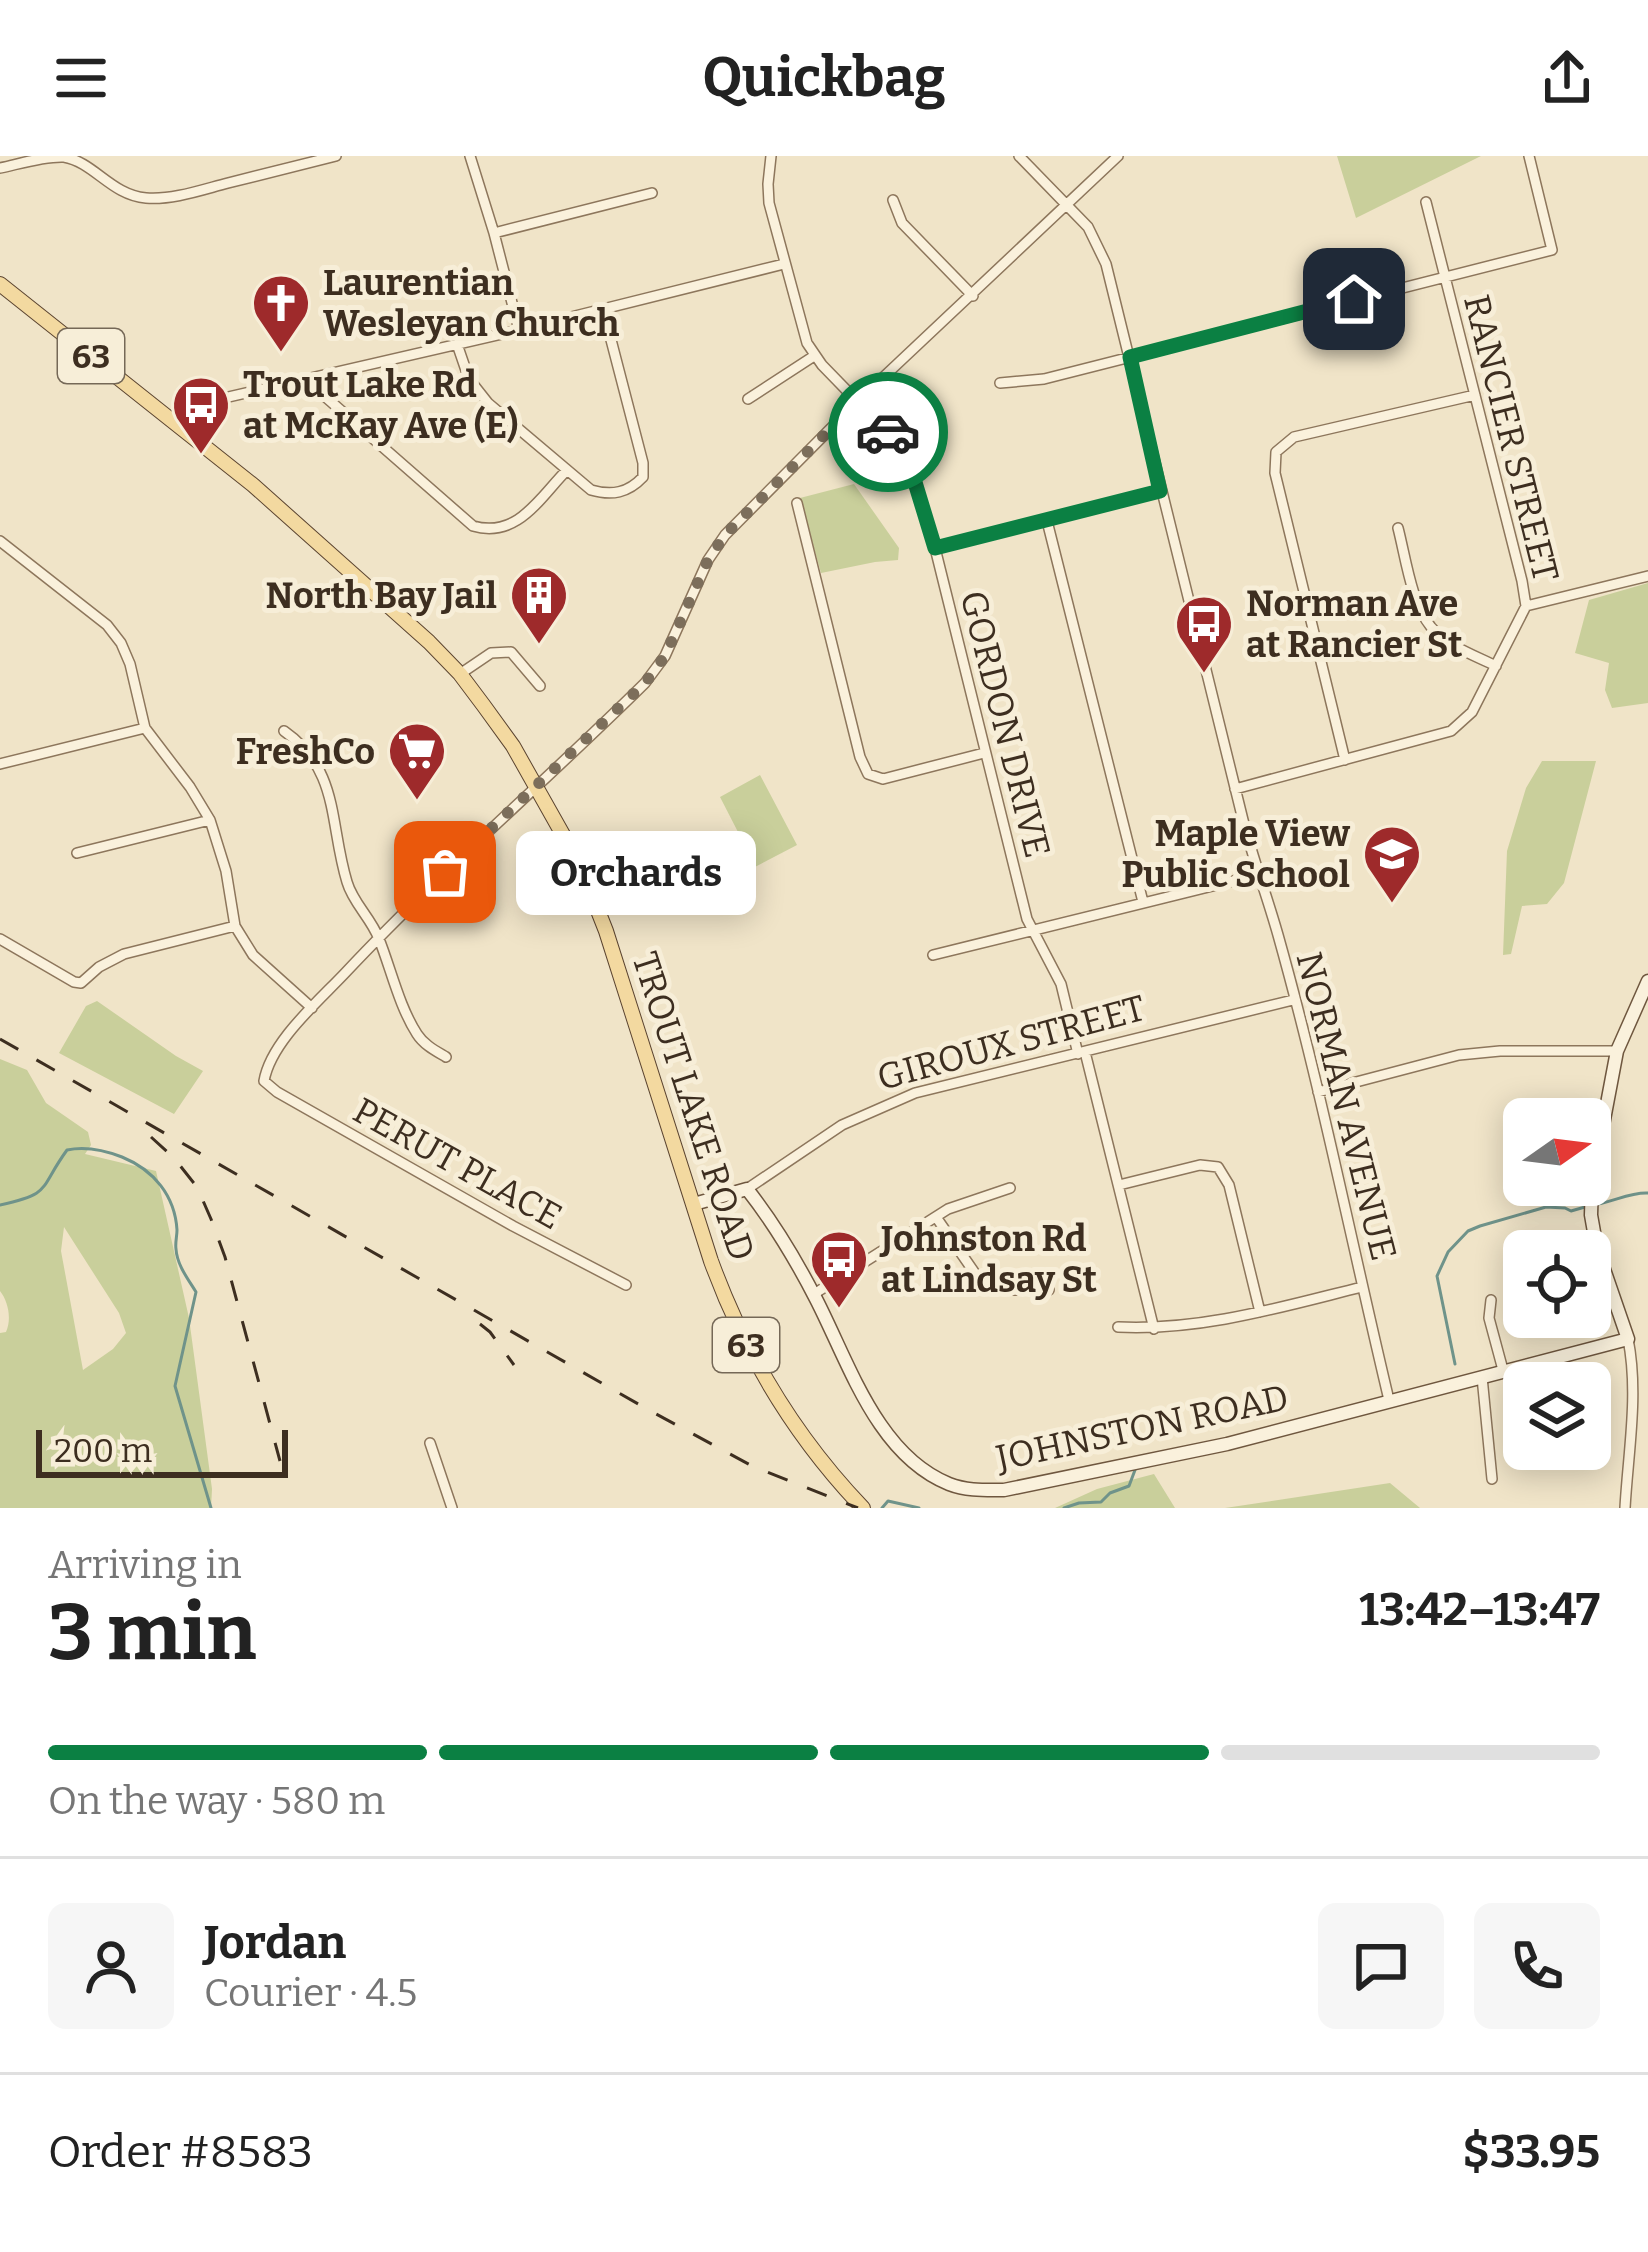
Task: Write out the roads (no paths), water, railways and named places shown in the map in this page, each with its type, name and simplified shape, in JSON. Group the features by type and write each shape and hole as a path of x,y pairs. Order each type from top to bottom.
{"main road":[{"name":"TROUT LAKE ROAD","path":"2,290 176,424 337,559 460,674 513,746 580,866 606,931 729,1309 793,1425 863,1508"}],"street":[{"path":"0,168 64,158 76,161 115,189 151,198 187,194 335,156"},
{"path":"470,156 519,330"},
{"name":"GORDON DRIVE","path":"771,156 769,202 802,331 814,356 903,451 916,484 1027,919 1061,984 1120,1185 1154,1329"},
{"name":"NORMAN AVENUE","path":"1018,156 1088,227 1106,264 1257,875 1318,1092 1389,1400"},
{"path":"0,541 122,643 145,728 210,820 226,871 235,926 254,956 312,1008 379,937 645,683 665,656 708,560 725,535 858,401 1118,156"},
{"path":"1000,383 1044,379 1552,250 1529,156"},
{"path":"494,233 652,194"},
{"path":"893,200 902,223 973,296"},
{"name":"RANCIER STREET","path":"1235,789 1451,731 1472,712 1526,606 1426,202"},
{"path":"176,424 198,404 784,264"},
{"path":"457,344 469,379 488,403 591,490 620,493 634,488 643,477 643,463 603,309"},
{"path":"748,398 814,356"},
{"path":"305,379 473,526 487,530 513,524 567,470"},
{"path":"1346,760 1275,473 1276,452 1294,437 1475,394"},
{"path":"935,548 1160,491"},
{"path":"797,503 868,774 883,779 984,753"},
{"path":"1047,520 1143,902"},
{"path":"1398,528 1418,604 1430,626 1449,642 1496,666"},
{"path":"1526,606 1648,576"},
{"path":"460,674 491,653 511,652 540,686"},
{"path":"0,764 145,728"},
{"path":"284,731 316,761 347,884 379,937 418,1037 446,1057"},
{"path":"77,853 210,820"},
{"path":"933,955 1257,875"},
{"path":"0,939 81,983 124,954 235,926"},
{"path":"1625,1508 1632,1362 1597,1249 1592,1183 1617,1051 1648,981"},
{"name":"GIROUX STREET","path":"694,1204 747,1189 842,1125 915,1093 1293,1000"},
{"name":"PERUT PLACE","path":"312,1008 274,1052 266,1084 626,1285"},
{"path":"1318,1092 1460,1055 1617,1051"},
{"path":"1120,1185 1200,1166 1218,1167 1229,1185 1260,1312"},
{"path":"814,1294 948,1209 1010,1187"},
{"name":"JOHNSTON ROAD","path":"747,1189 814,1294 866,1399 894,1441 930,1474 952,1486 1004,1490 1227,1444 1503,1370"},
{"path":"936,1216 981,1282 1003,1290 1049,1290"},
{"path":"1118,1327 1211,1323 1363,1287"},
{"path":"1491,1300 1490,1318 1503,1370"},
{"name":"JOHNSTON ROAD","path":"1535,1362 1628,1339"},
{"path":"1482,1376 1492,1479"},
{"path":"430,1443 452,1508"}],"waterway":[{"path":"0,1205 37,1193 67,1150 74,1149 122,1157 161,1186 175,1218 178,1261 196,1292 175,1386 211,1508"},
{"path":"1611,1200 1648,1193"},
{"path":"1455,1364 1437,1276 1448,1252 1468,1231 1480,1226 1546,1207 1571,1211 1585,1207"},
{"path":"1064,1508 1101,1502 1129,1486 1135,1470"},
{"path":"882,1508 888,1501 919,1508"}],"railway":[{"path":"0,1039 647,1409 752,1466 858,1508"},
{"path":"151,1137 197,1187 211,1219 280,1461"},
{"path":"480,1324 514,1365"}],"place":[{"name":"Laurentian Wesleyan Church","path":"281,354"},
{"name":"Trout Lake Rd at McKay Ave (E)","path":"201,456"},
{"name":"North Bay Jail","path":"539,646"},
{"name":"Norman Ave at Rancier St","path":"1204,675"},
{"name":"FreshCo","path":"417,802"},
{"name":"Orchards","path":"445,872"},
{"name":"Maple View Public School","path":"1392,905"},
{"name":"Johnston Rd at Lindsay St","path":"839,1310"}]}
